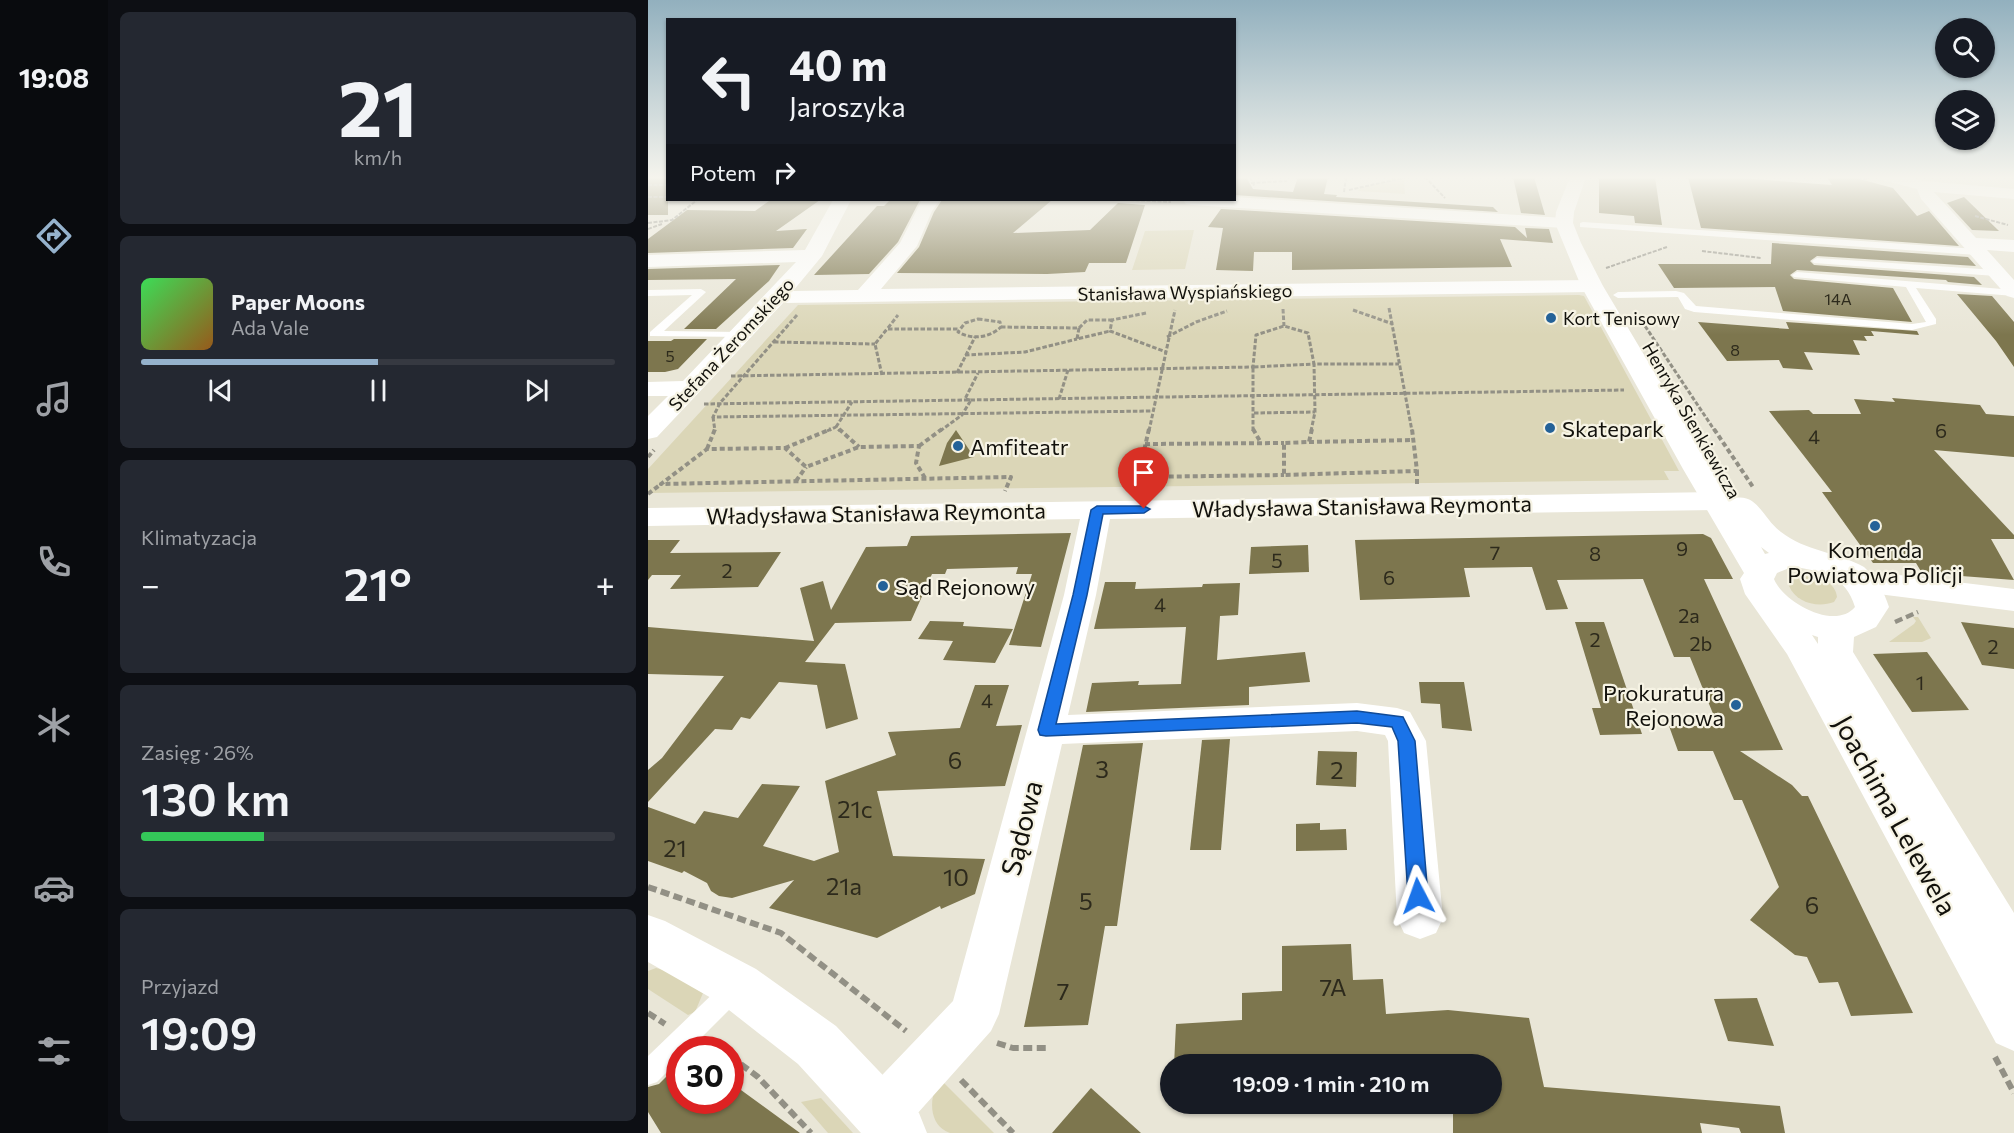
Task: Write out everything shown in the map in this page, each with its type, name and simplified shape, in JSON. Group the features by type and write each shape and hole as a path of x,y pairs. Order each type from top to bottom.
{"street":[{"name":"Stefana Żeromskiego","path":"652,440 689,388 777,297 812,256 826,230"},
{"path":"864,296 908,246 917,230"},
{"name":"Henryka Sienkiewicza","path":"1572,230 1571,243 1611,292 1665,370 1752,522 1766,538 1782,549 1808,558"},
{"path":"1958,230 2014,292"},
{"path":"1973,247 2014,246"},
{"path":"648,261 812,256"},
{"name":"Henryka Sienkiewicza","path":"1611,292 1719,505 1767,589"},
{"name":"Stanisława Wyspiańskiego","path":"777,297 1611,292"},
{"path":"648,389 689,388"},
{"name":"Władysława Stanisława Reymonta","path":"648,517 1097,510 1719,505"},
{"name":"Sądowa","path":"891,1124 936,1055 974,1014 1080,595 1097,510"},
{"path":"1859,604 1838,567 1808,558 1788,557 1772,561 1767,589 1790,616 1829,627 1859,604 1878,584 2014,600"},
{"name":"Joachima Lelewela","path":"1767,589 1803,650 2003,1038"},
{"path":"1859,604 1952,605 2014,610"},
{"name":"Joachima Lelewela","path":"1859,604 1837,631 1834,652 2014,957"},
{"path":"1046,730 1357,717 1397,722 1407,741 1419,918"},
{"path":"651,944 738,986 817,1045 891,1124"}],"lane":[{"path":"1662,230 1973,247"},
{"path":"1817,261 1996,273"},
{"path":"1797,274 2014,292"},
{"path":"1611,292 1681,295 1689,307 1694,309 1912,327 1931,324 1931,319 1909,284"},
{"path":"648,293 701,292 654,334 741,335"},
{"path":"648,1073 738,986"}],"path":[{"path":"1709,233 1606,268 1611,292 1759,497"},
{"path":"1388,303 1407,395 1414,440 1417,489"},
{"path":"1282,305 1284,326"},
{"path":"648,494 707,449 715,432 713,417 720,404 804,308"},
{"path":"882,375 875,344 904,309"},
{"path":"1077,339 1079,327 1087,320 1112,320 1155,311"},
{"path":"887,328 958,329 965,323 985,319 1000,322 1001,327"},
{"path":"1110,331 1112,320"},
{"path":"1261,443 1253,432 1253,367 1256,335 1284,326 1308,333 1314,364 1316,396 1316,412 1309,442"},
{"path":"958,329 958,332 964,336 975,337 989,335 1001,327 1079,327"},
{"path":"965,355 1025,352 1110,331 1166,352"},
{"path":"957,373 975,337"},
{"path":"1167,337 1158,398 1152,411 1138,477 1417,471"},
{"path":"773,342 875,344"},
{"path":"743,376 1399,364"},
{"path":"1059,399 1068,370"},
{"path":"970,400 965,399 978,373"},
{"path":"720,404 1631,390"},
{"path":"795,482 806,467 859,447 919,446 962,415 970,400"},
{"path":"707,449 785,448 836,427 852,402"},
{"path":"713,417 1152,411"},
{"path":"1254,413 1316,412"},
{"path":"836,427 859,447"},
{"path":"648,457 652,440"},
{"path":"1145,444 1414,440"},
{"path":"1284,443 1284,475"},
{"path":"919,446 916,464 926,478"},
{"path":"785,448 806,467"},
{"path":"661,484 1011,477 1003,496"},
{"path":"648,887 781,933 936,1055 1013,1133"},
{"path":"2003,1038 2014,1093"},
{"path":"744,1066 758,1077 811,1133"}],"shaded area":[{"path":"1194,230 1185,269 1132,270 1145,231"},
{"path":"1584,296 1679,471 1664,471 1669,480 648,493 648,469 798,305"},
{"path":"1815,577 1833,587 1837,597 1834,602 1815,604 1797,597 1789,586 1795,578"},
{"path":"1913,617 1918,617 1931,638 1922,642 1889,642 1914,624 1916,621"},
{"path":"656,968 667,971 703,993 695,1012 688,1015 648,989 648,971"},
{"path":"940,1079 994,1133 950,1133 937,1123 932,1101"},
{"path":"821,1098 853,1133 828,1133 801,1102"}],"building":[{"path":"660,230 806,230 793,248 648,253 648,239"},
{"path":"855,230 904,230 898,242 869,274 814,275"},
{"path":"926,230 1017,230 1013,233 1137,230 1126,263 1089,263 1085,272 897,273 919,247"},
{"path":"1223,230 1518,230 1527,238 1525,230 1549,230 1553,243 1500,239 1512,267 1292,270 1292,252 1254,252 1253,271 1216,270"},
{"path":"1728,230 1945,230 1959,246"},
{"path":"1772,243 1968,257 1976,266 1817,256 1810,261 1814,265 1974,277 1982,285 1946,280 1797,270 1790,275 1794,279 1893,288 1912,322 1783,311 1775,287 1674,288 1658,264 1771,264"},
{"path":"780,265 769,281 716,329 684,329 736,279 648,280 648,269"},
{"path":"1957,294 1992,296 2014,322 2014,367 1996,341"},
{"path":"1698,322 1789,329 1786,322 1917,331 1919,335 1871,331 1874,336 1864,336 1867,341 1853,340 1860,355 1804,352 1813,370 1783,368 1779,360 1727,361"},
{"path":"707,339 678,369 648,372 648,341"},
{"path":"1892,398 1980,405 1986,414 2014,416 2014,457 1934,450 2014,535 2014,539 1991,539 2014,580 1922,573 1916,563 1873,563 1822,492 1832,492 1769,411 1809,410 1813,414 1861,414 1854,399 1895,402"},
{"name":"Amfiteatr","path":"956,430 974,457 939,466 947,443"},
{"path":"1071,533 1041,647 1009,645 1032,574 1016,574 1018,567 947,569 945,574 932,574 911,621 835,623 805,662 845,664 858,719 826,729 817,685 779,682 750,719 741,717 732,730 715,729 648,802 648,770 662,758 724,676 648,674 648,627 814,641 800,588 823,581 831,610 866,547 907,546 911,536"},
{"path":"1703,534 1711,538 1733,579 1704,579 1783,750 1740,751 1792,785 1802,796 1808,796 1913,1013 1851,1016 1838,982 1819,983 1807,957 1795,955 1750,920 1779,887 1742,800 1734,800 1713,751 1678,751 1669,726 1718,726 1690,657 1674,657 1643,579 1557,580 1568,609 1546,610 1532,567 1464,568 1470,597 1360,600 1355,540"},
{"path":"648,540 680,540 670,553 781,552 758,587 670,589 681,575 652,575 648,580"},
{"path":"1308,545 1309,572 1249,574 1251,547"},
{"path":"1105,582 1136,582 1135,589 1202,587 1203,584 1240,583 1238,615 1220,616 1217,660 1305,652 1310,682 1249,687 1249,705 1086,712 1092,683 1139,681 1138,685 1181,684 1186,627 1094,629"},
{"path":"930,621 964,622 963,626 1013,629 995,663 943,660 953,641 918,639"},
{"path":"1575,622 1604,622 1642,734 1600,735 1592,708 1601,708"},
{"path":"1961,622 2014,628 2014,669 1982,665"},
{"path":"1927,652 1969,710 1912,712 1873,654"},
{"path":"1419,682 1464,682 1472,731 1442,728 1440,704 1421,703"},
{"path":"975,685 1009,685 996,726 1022,725 1005,786 877,791 893,856 985,859 975,894 941,909 940,906 877,938 769,908 794,880 732,898 719,896 711,891 707,883 684,871 682,873 648,861 648,807 695,824 704,811 738,818 762,784 800,786 763,846 814,861 839,852 825,781 896,755 888,732 960,728"},
{"path":"1230,739 1221,850 1190,850 1202,740"},
{"path":"1143,743 1117,926 1105,926 1088,1025 1024,1027 1083,745"},
{"path":"1318,751 1357,752 1356,787 1316,785"},
{"path":"1320,823 1320,830 1346,829 1347,850 1296,851 1296,824"},
{"path":"1351,944 1353,980 1383,979 1386,1014 1448,1010 1529,1018 1544,1087 1780,1106 1785,1133 1741,1133 1739,1128 1700,1123 1702,1133 1453,1133 1453,1114 1502,1114 1502,1054 1175,1054 1176,1024 1242,1020 1242,993 1282,991 1282,946"},
{"path":"1757,998 1774,1046 1728,1041 1714,999"},
{"path":"666,1077 666,1114 744,1114 744,1092 800,1133 661,1133 648,1112 648,1087 659,1084"},
{"path":"1091,1088 1141,1133 1052,1133"}],"place":[{"name":"Kort Tenisowy","path":"1551,318"},
{"name":"Skatepark","path":"1550,428"},
{"name":"Amfiteatr","path":"958,446"},
{"name":"Komenda Powiatowa Policji","path":"1875,526"},
{"name":"Sąd Rejonowy","path":"883,586"},
{"name":"Prokuratura Rejonowa","path":"1736,705"}],"route":[{"path":"1144,509 1097,510 1080,595 1046,730 1357,717 1397,722 1407,741 1418,896"}]}
